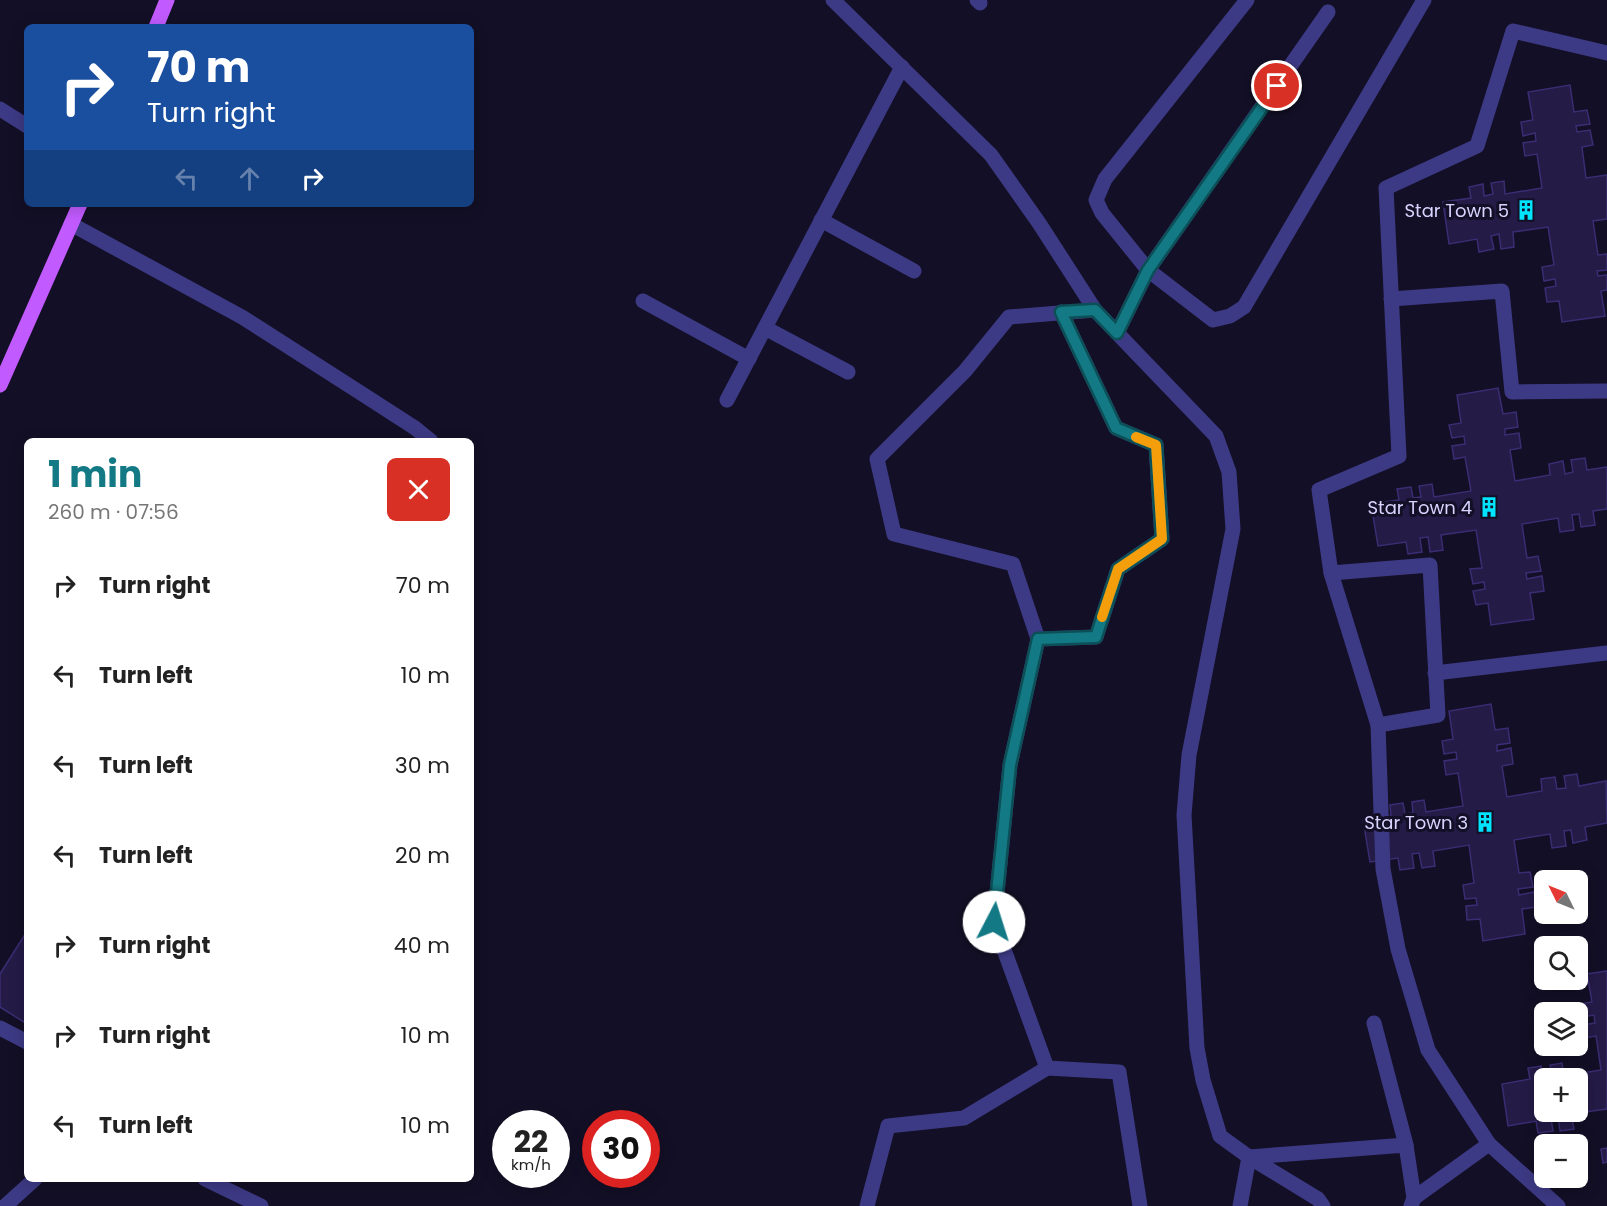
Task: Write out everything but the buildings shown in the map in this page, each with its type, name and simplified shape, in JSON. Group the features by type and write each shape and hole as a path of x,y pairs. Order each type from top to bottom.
{"main road":[{"path":"157,24 167,0"},
{"path":"0,385 79,207"}],"street":[{"path":"833,0 991,155 1039,223 1095,310 1216,436 1229,472 1233,529 1189,755 1184,815 1197,1048 1203,1080 1220,1136 1249,1157 1318,1199 1323,1206"},
{"path":"1246,0 1105,179 1096,200 1102,213 1148,270 1213,320 1230,316 1244,307 1424,0"},
{"path":"1117,333 1148,270 1328,12"},
{"path":"1558,1206 1489,1144 1428,1050 1398,949 1383,869 1378,725 1331,573 1319,490 1399,456 1386,188 1477,146 1513,31 1607,53"},
{"path":"727,400 902,67"},
{"path":"0,110 24,124"},
{"path":"821,220 914,271"},
{"path":"71,224 242,317 427,438"},
{"path":"1391,299 1502,291 1512,392 1607,391"},
{"path":"643,301 749,359"},
{"path":"1047,1068 994,922 1010,765 1038,639 1013,564 894,534 878,459 965,371 1009,316 1095,310"},
{"path":"1038,639 1096,637 1118,569 1162,539 1156,445 1116,428 1061,312"},
{"path":"765,328 848,372"},
{"path":"1331,573 1430,565 1438,716 1378,725"},
{"path":"1435,673 1607,653"},
{"path":"1374,1023 1406,1145 1412,1202"},
{"path":"0,1028 24,1040"},
{"path":"867,1206 888,1126 964,1118 1047,1068 1119,1072 1140,1206"},
{"path":"1412,1202 1489,1144"},
{"path":"1249,1157 1406,1145"},
{"path":"1240,1206 1249,1157"},
{"path":"5,1206 31,1182"},
{"path":"212,1182 261,1206"}],"slow traffic":[{"path":"1102,617 1118,569 1162,539 1156,445 1136,437"}],"place":[{"name":"Star Town 5","path":"1526,210"},
{"name":"Star Town 4","path":"1489,507"},
{"name":"Star Town 3","path":"1485,822"}],"route":[{"path":"994,922 1010,765 1038,639 1096,637 1118,569 1162,539 1156,445 1116,428 1061,312 1095,310 1117,333 1148,270 1277,86"}]}
